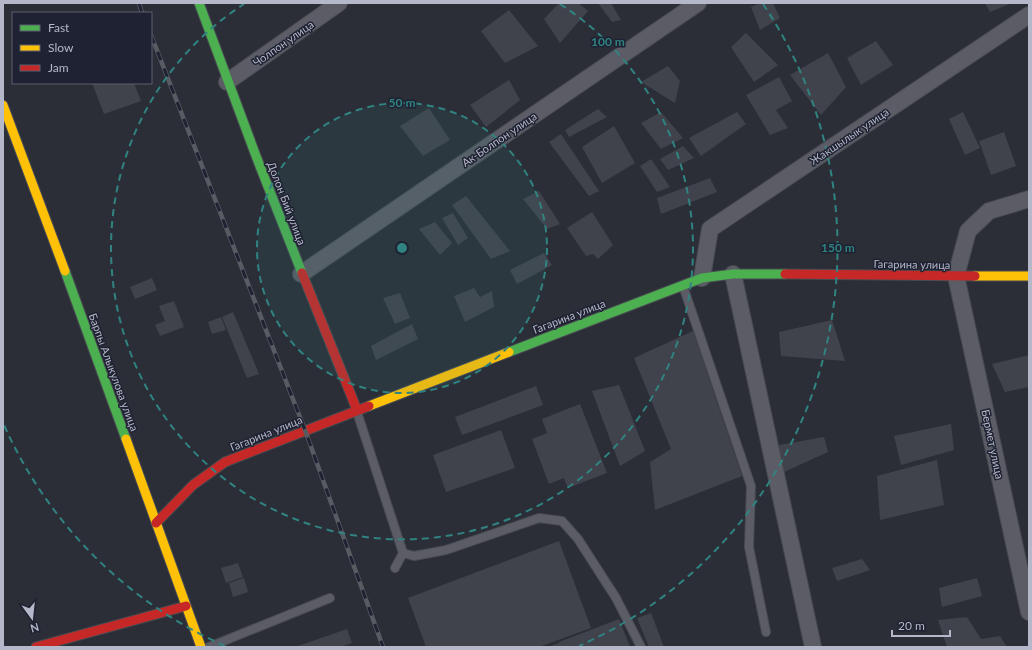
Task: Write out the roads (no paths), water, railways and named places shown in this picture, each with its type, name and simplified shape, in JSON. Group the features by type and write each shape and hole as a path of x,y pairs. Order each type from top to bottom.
{"main road":[{"name":"Долон Бий улица","path":"199,3 227,82 301,274 357,410"},
{"name":"Барпы Алыкулова улица","path":"3,105 38,197 201,647"},
{"name":"Гагарина улица","path":"156,523 193,485 225,462 702,278 733,274 1029,276"},
{"path":"36,647 186,606"}],"street":[{"name":"Чолпон улица","path":"227,82 339,3"},
{"name":"Ак-Болпон улица","path":"301,274 698,3"},
{"name":"Жакшылык улица","path":"702,278 710,229 1029,15"},
{"path":"956,276 968,231 989,211 1029,199"},
{"path":"733,274 813,647"},
{"name":"Бермет улица","path":"956,276 1029,612"}],"lane":[{"path":"683,285 751,486 749,547 766,632"},
{"path":"357,410 402,553 395,568"},
{"path":"402,553 414,556 446,550 539,518 562,521 578,539 616,598 641,647"},
{"path":"209,647 330,598"}],"railway":[{"path":"139,3 142,12"},
{"path":"152,38 305,430 383,647"}]}
